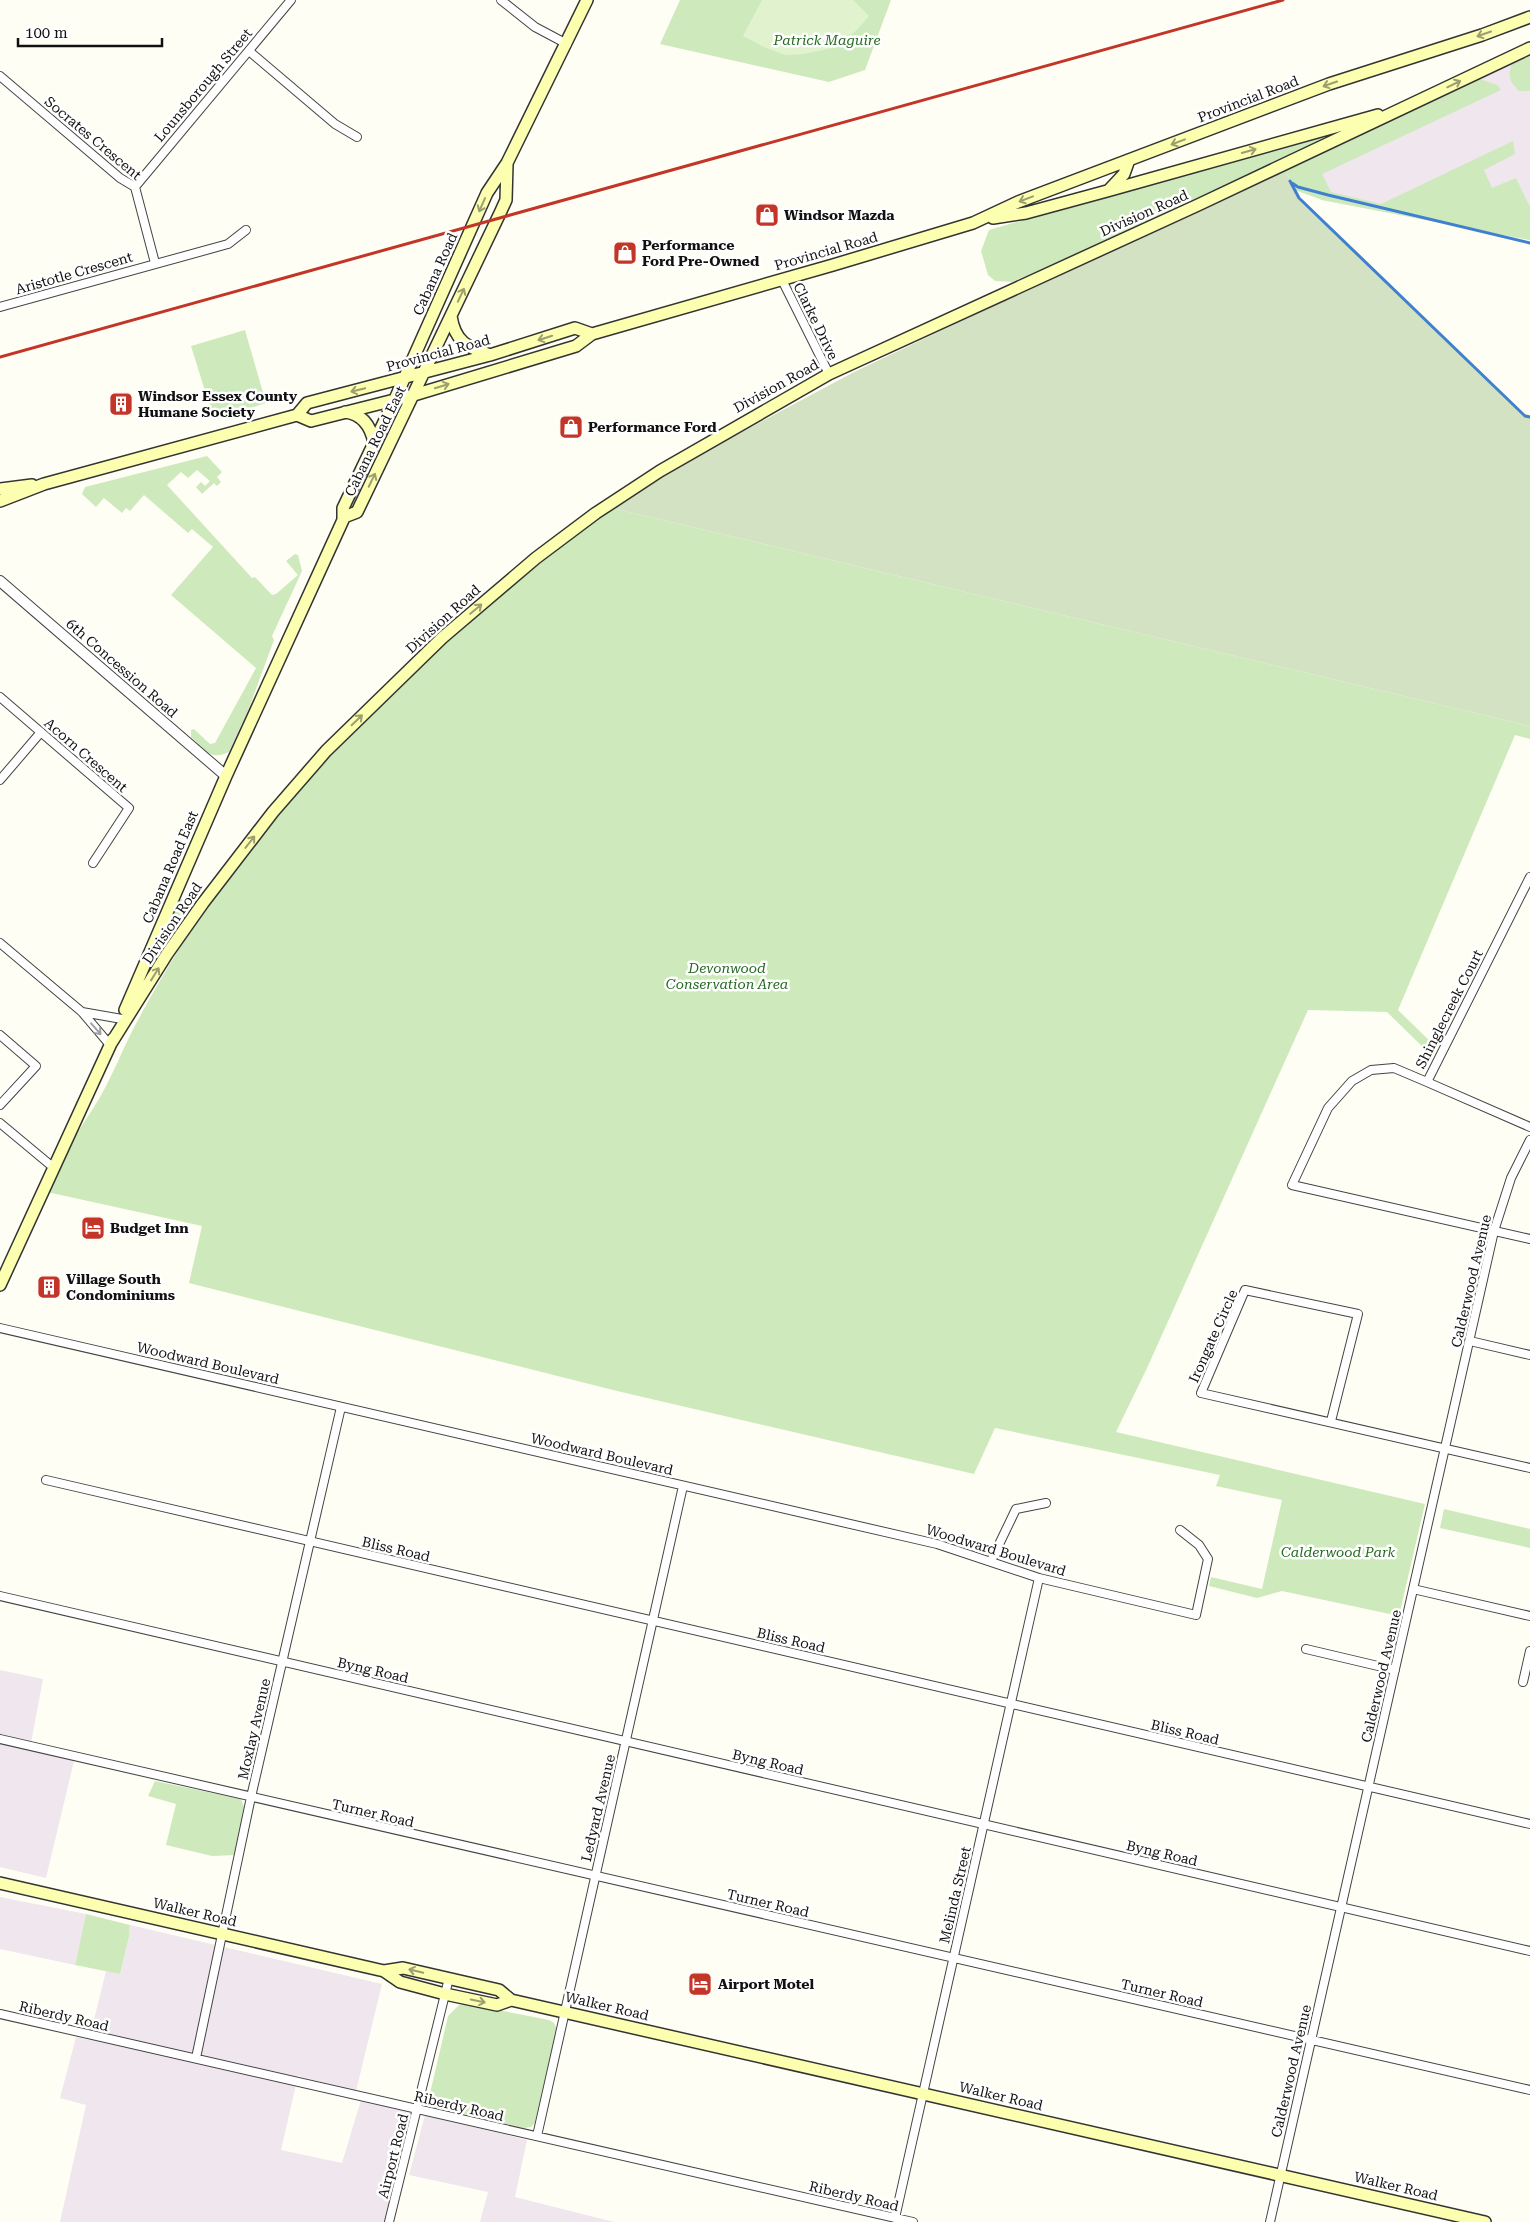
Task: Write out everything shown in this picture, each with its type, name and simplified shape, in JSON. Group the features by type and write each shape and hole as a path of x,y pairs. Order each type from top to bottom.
{"main road":[{"name":"Cabana Road","path":"395,399 487,193 507,163 587,0"},
{"name":"Provincial Road","path":"982,220 1018,202 1329,84 1482,36 1530,17"},
{"name":"Division Road","path":"110,1045 167,954 203,903 273,812 326,750 442,638 536,558 596,514 660,471 828,374 1198,205 1530,48"},
{"name":"Provincial Road","path":"297,415 311,421 414,395 576,346 592,334 982,220 1026,213 1410,106"},
{"path":"1107,191 1124,174 1129,160"},
{"name":"Cabana Road","path":"425,371 506,200 507,163"},
{"path":"451,316 453,330 466,346 490,355"},
{"name":"Provincial Road","path":"0,501 44,484 297,415 307,403 490,355 575,328 592,334"},
{"name":"Cabana Road East","path":"344,517 357,512 425,371"},
{"name":"Cabana Road East","path":"0,1285 122,1019 226,776 344,517 343,508 395,399"},
{"path":"343,412 356,413 371,428 374,443"},
{"name":"Provincial Road","path":"0,489 44,484"},
{"name":"Walker Road","path":"0,1883 384,1971 400,1982 445,1994 497,2005 511,2000"},
{"name":"Walker Road","path":"384,1971 403,1968 449,1978 499,1990 511,2000 1485,2222"}],"street":[{"name":"Lounsborough Street","path":"135,187 291,0"},
{"path":"501,0 535,27 567,44"},
{"path":"249,51 335,124 357,137"},
{"name":"Socrates Crescent","path":"0,76 120,178 135,187 155,263"},
{"name":"Aristotle Crescent","path":"0,307 228,244 246,230"},
{"name":"Clarke Drive","path":"782,280 828,374"},
{"name":"6th Concession Road","path":"0,581 226,776"},
{"name":"Acorn Crescent","path":"0,697 129,808 93,863"},
{"path":"0,780 41,732"},
{"name":"Shinglecreek Court","path":"1494,1231 1292,1185 1328,1108 1352,1082 1371,1070 1394,1068 1426,1082 1530,877"},
{"path":"0,943 82,1012 110,1045"},
{"path":"82,1012 122,1019"},
{"path":"0,1035 36,1066 0,1105"},
{"path":"1426,1082 1530,1127"},
{"path":"0,1123 54,1168"},
{"name":"Calderwood Avenue","path":"1270,2222 1494,1231 1511,1178 1530,1140"},
{"path":"1494,1231 1530,1239"},
{"name":"Irongate Circle","path":"1331,1421 1358,1314 1245,1290 1200,1393 1331,1421 1530,1468"},
{"name":"Woodward Boulevard","path":"0,1328 937,1544 1039,1578 1196,1615 1208,1559 1199,1545 1180,1530"},
{"path":"1470,1341 1530,1354"},
{"name":"Moxlay Avenue","path":"196,2058 251,1798 341,1407"},
{"name":"Bliss Road","path":"46,1480 1530,1824"},
{"name":"Ledyard Avenue","path":"537,2136 683,1486"},
{"path":"991,1561 1016,1509 1046,1503"},
{"name":"Melinda Street","path":"895,2218 1039,1578"},
{"path":"1413,1589 1530,1616"},
{"name":"Byng Road","path":"0,1596 1530,1951"},
{"path":"1306,1649 1395,1670"},
{"path":"1523,1682 1530,1651"},
{"name":"Turner Road","path":"0,1739 1530,2090"},
{"name":"Airport Road","path":"388,2222 418,2109 449,1978"},
{"name":"Riberdy Road","path":"0,2014 913,2222"}],"shaded area":[{"path":"1530,56 1530,240 1322,200 1284,168"},
{"path":"0,1670 43,1679 31,1743 72,1751 74,1761 46,1878 0,1867"},
{"path":"0,1897 86,1914 75,1965 0,1949"},
{"path":"130,1925 382,1984 356,2091 298,2076 281,2150 342,2163 361,2100 413,2112 384,2222 60,2222 86,2105 60,2098 76,2037 89,2040 106,1971 120,1974"},
{"path":"425,2115 527,2140 515,2197 614,2222 480,2222 488,2192 409,2175"}],"green space":[{"name":"Patrick Maguire","path":"680,0 891,0 865,70 829,82 660,44"},
{"path":"762,0 853,0 869,16 857,30 832,48 804,54 785,55 743,36"},
{"path":"1530,56 1530,91 1519,91 1510,80 1511,65"},
{"path":"1480,79 1497,85 1501,90 1322,174 1331,192 1381,204 1513,141 1515,154 1484,170 1492,188 1516,178 1530,207 1530,240 1322,200 1295,190 1284,168"},
{"path":"1384,115 1089,250 1012,282 995,281 988,275 981,251 989,230"},
{"path":"1284,168 1299,198 1524,414 1530,415 1530,726 612,508 690,460 854,372"},
{"path":"245,330 266,403 214,420 191,346"},
{"path":"207,456 222,472 217,477 221,482 217,486 214,483 202,494 196,487 201,482 205,486 210,481 197,470 188,478 181,472 167,485 252,578 255,577 272,595 276,594 298,575 286,561 295,554 298,555 302,571 272,636 274,640 249,708 229,752 217,755 208,753 200,746 191,737 191,730 194,729 210,744 215,743 256,668 171,595 213,547 192,529 188,533 144,495 130,511 126,508 122,513 104,498 96,507 82,494 85,487"},
{"name":"Devonwood Conservation Area","path":"612,508 1530,726 1530,739 1515,735 1398,1010 1437,1048 1432,1056 1387,1012 1308,1010 1148,1366 1116,1432 1425,1504 1399,1616 1282,1591 1257,1598 1209,1586 1211,1577 1262,1589 1282,1500 1216,1486 1220,1475 995,1428 974,1474 617,1391 189,1283 202,1226 47,1192 68,1149 97,1103 133,1030 169,966 226,879 267,826 357,726 406,679 507,590"},
{"path":"186,898 193,904 164,948 162,948 163,937 179,900"},
{"path":"1444,1509 1530,1529 1530,1548 1440,1528"},
{"path":"155,1781 241,1799 245,1810 236,1855 212,1856 166,1845 176,1804 148,1796"},
{"path":"86,1914 130,1925 120,1974 75,1965"},
{"path":"468,2004 549,2020 554,2023 557,2029 535,2123 531,2127 524,2128 433,2107 428,2102 448,2016 459,2005"}],"waterway":[{"path":"1290,181 1299,198 1525,416 1530,417"},
{"path":"1292,183 1298,187 1328,195 1530,243"}],"railway":[{"path":"0,357 1283,0"}],"place":[{"name":"Windsor Mazda","path":"767,215"},
{"name":"Performance Ford Pre-Owned","path":"625,253"},
{"name":"Windsor Essex County Humane Society","path":"121,404"},
{"name":"Performance Ford","path":"571,427"},
{"name":"Budget Inn","path":"93,1228"},
{"name":"Village South Condominiums","path":"49,1287"},
{"name":"Airport Motel","path":"700,1984"}],"park label":[{"name":"Calderwood Park","path":"1338,1552"}]}
